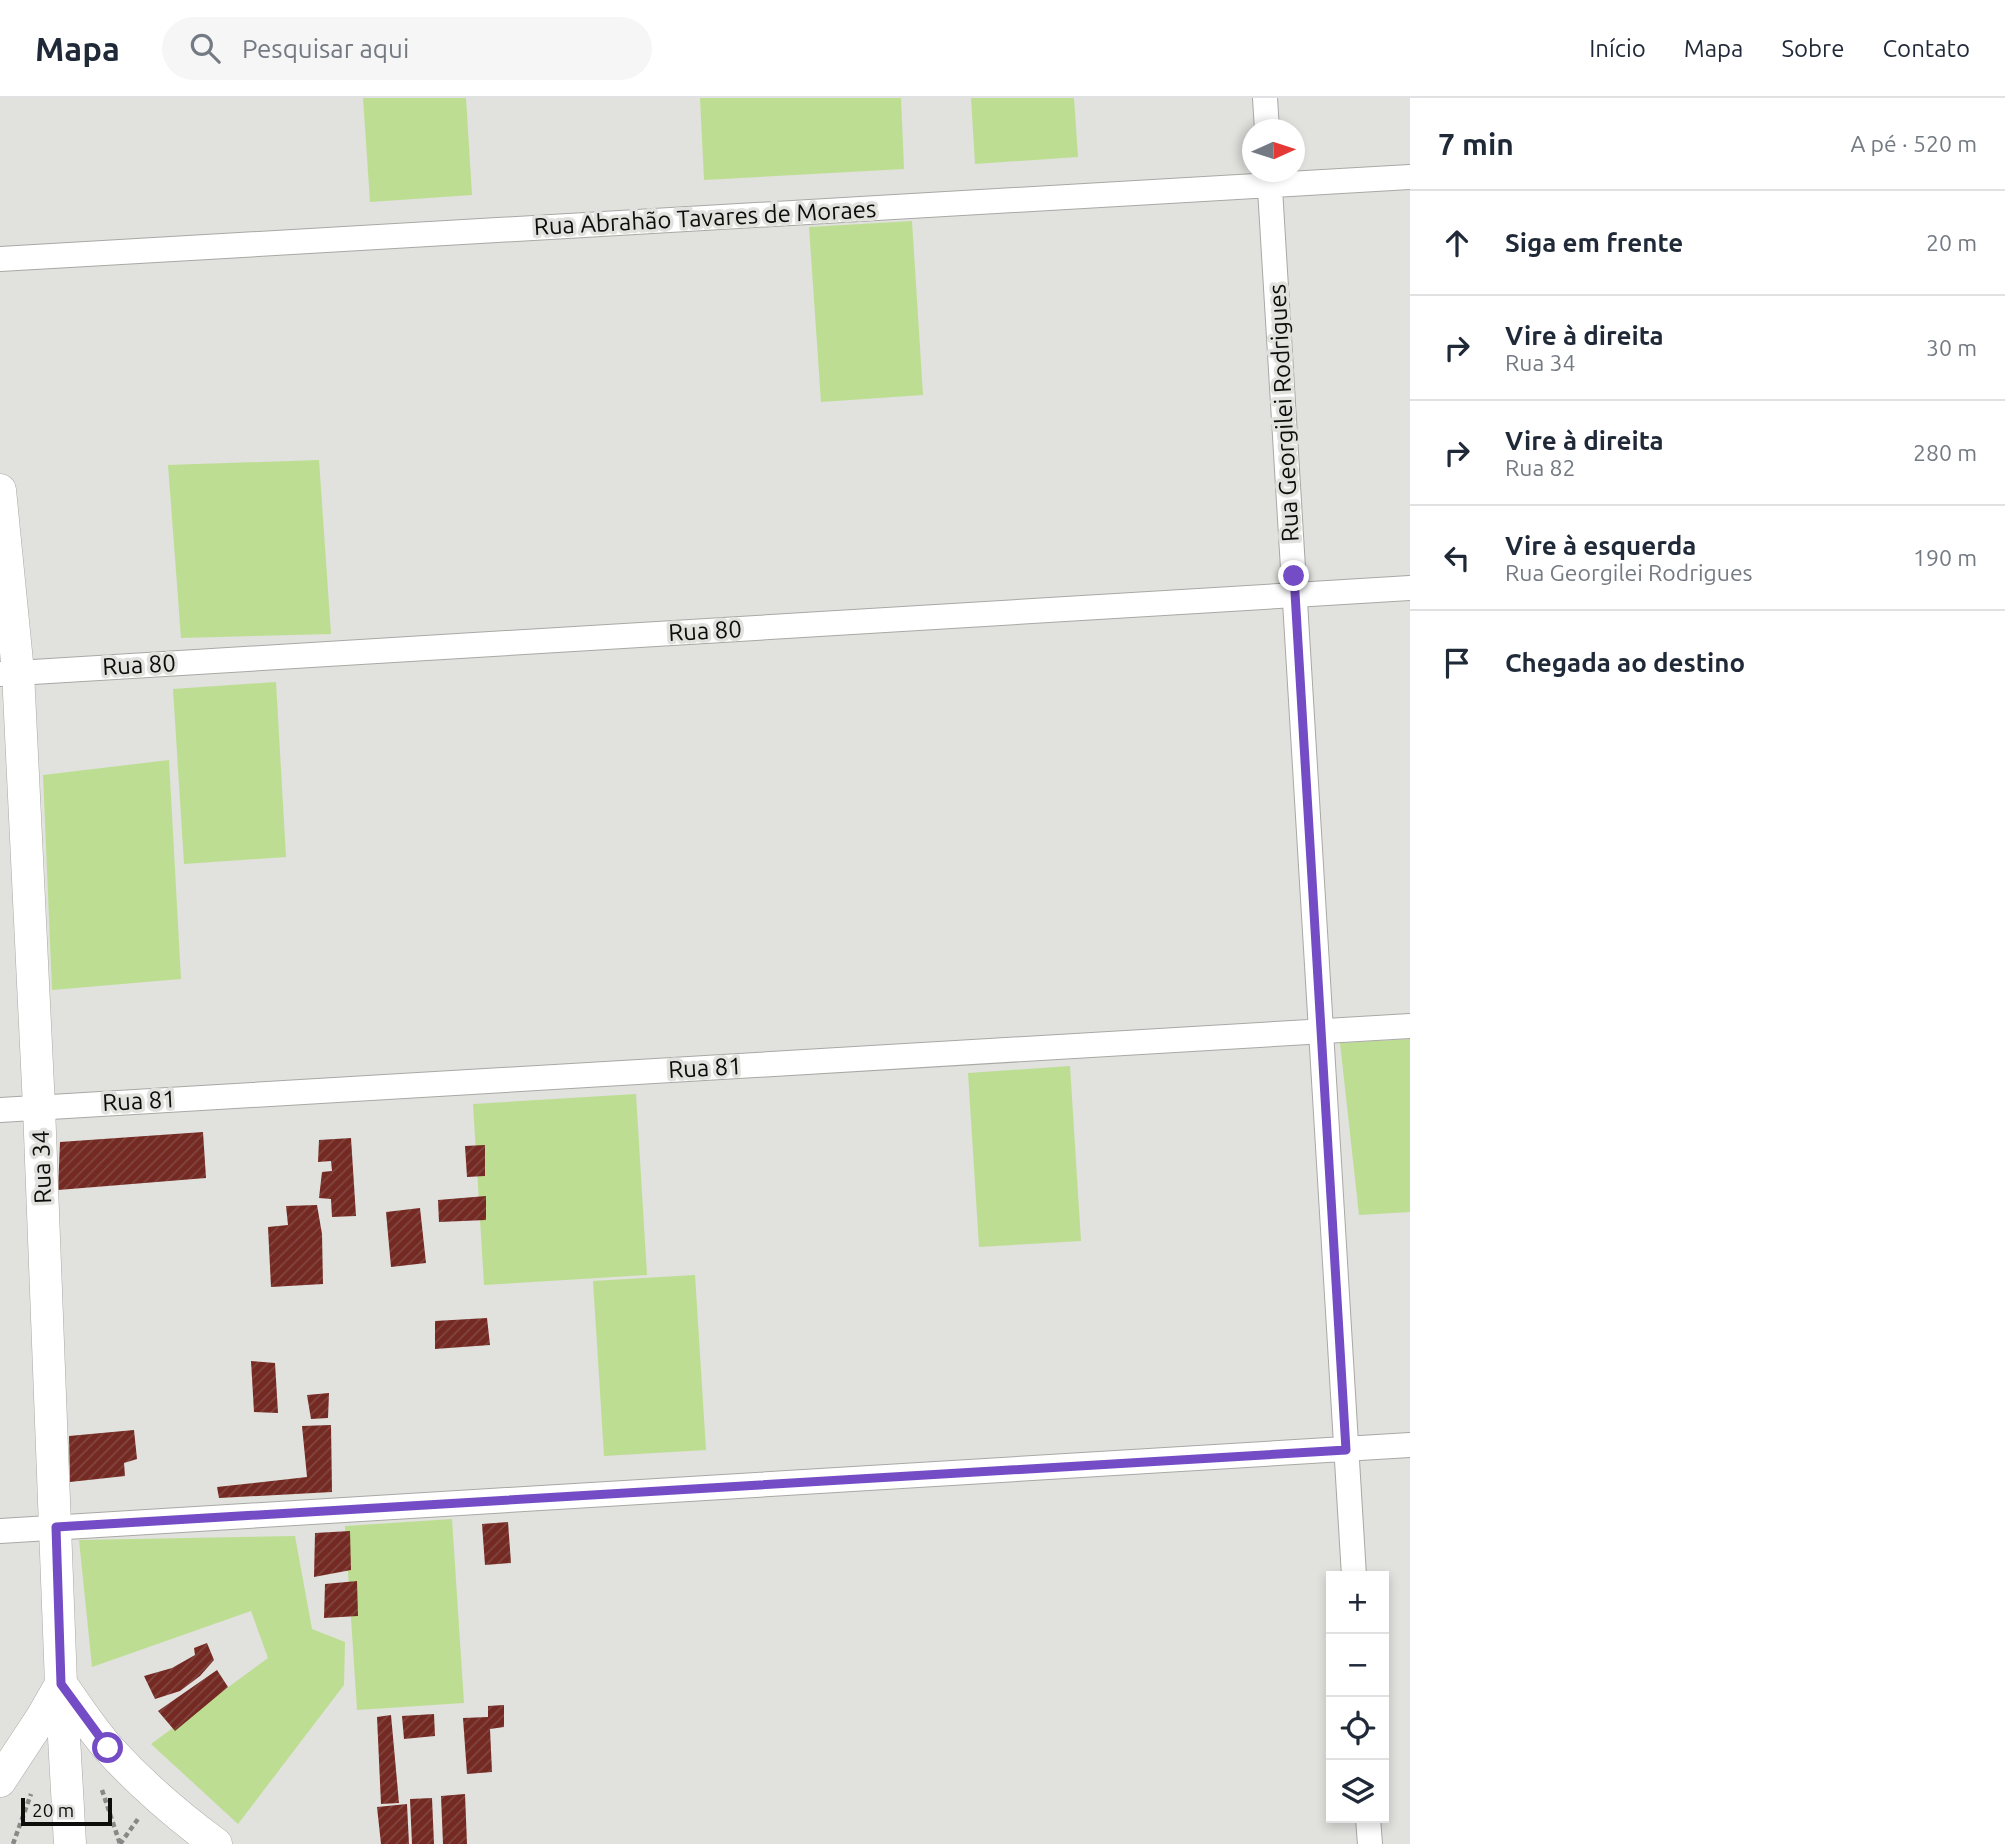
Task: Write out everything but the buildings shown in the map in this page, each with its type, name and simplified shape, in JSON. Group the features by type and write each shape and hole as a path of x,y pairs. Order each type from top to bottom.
{"street":[{"path":"1265,98 1266,119"},
{"name":"Rua Abrahão Tavares de Moraes","path":"1305,178 1410,177"},
{"name":"Rua Abrahão Tavares de Moraes","path":"0,259 1242,180"},
{"name":"Rua Georgilei Rodrigues","path":"1270,182 1354,1571"},
{"name":"Rua 34","path":"0,490 9,673 39,1107 61,1684 70,1844"},
{"name":"Rua 80","path":"9,673 1410,588"},
{"name":"Rua 81","path":"0,1110 1410,1026"},
{"path":"0,1531 1410,1446"},
{"path":"0,1781 61,1684 108,1748 182,1819 216,1844"},
{"path":"1368,1823 1370,1844"}],"path":[{"path":"102,1790 120,1844"},
{"path":"13,1844 31,1793"},
{"path":"120,1844 145,1811"}],"green space":[{"path":"363,98 466,98 472,195 370,202"},
{"path":"700,98 901,98 904,169 704,180"},
{"path":"971,98 1074,98 1078,157 975,164"},
{"path":"912,221 923,395 821,402 809,227"},
{"path":"319,460 331,634 181,638 168,465"},
{"path":"276,682 286,857 184,864 173,689"},
{"path":"169,760 181,979 52,990 43,775"},
{"path":"1410,1039 1410,1212 1359,1215 1340,1043"},
{"path":"1070,1066 1081,1241 979,1247 968,1073"},
{"path":"636,1094 647,1275 484,1285 473,1104"},
{"path":"695,1275 706,1450 604,1456 593,1281"},
{"path":"452,1519 464,1703 357,1710 345,1526"},
{"path":"295,1536 312,1629 345,1642 344,1685 238,1824 151,1744 268,1658 251,1611 92,1667 79,1540"}],"route":[{"path":"108,1748 61,1684 56,1527 1346,1450 1294,576"}]}
